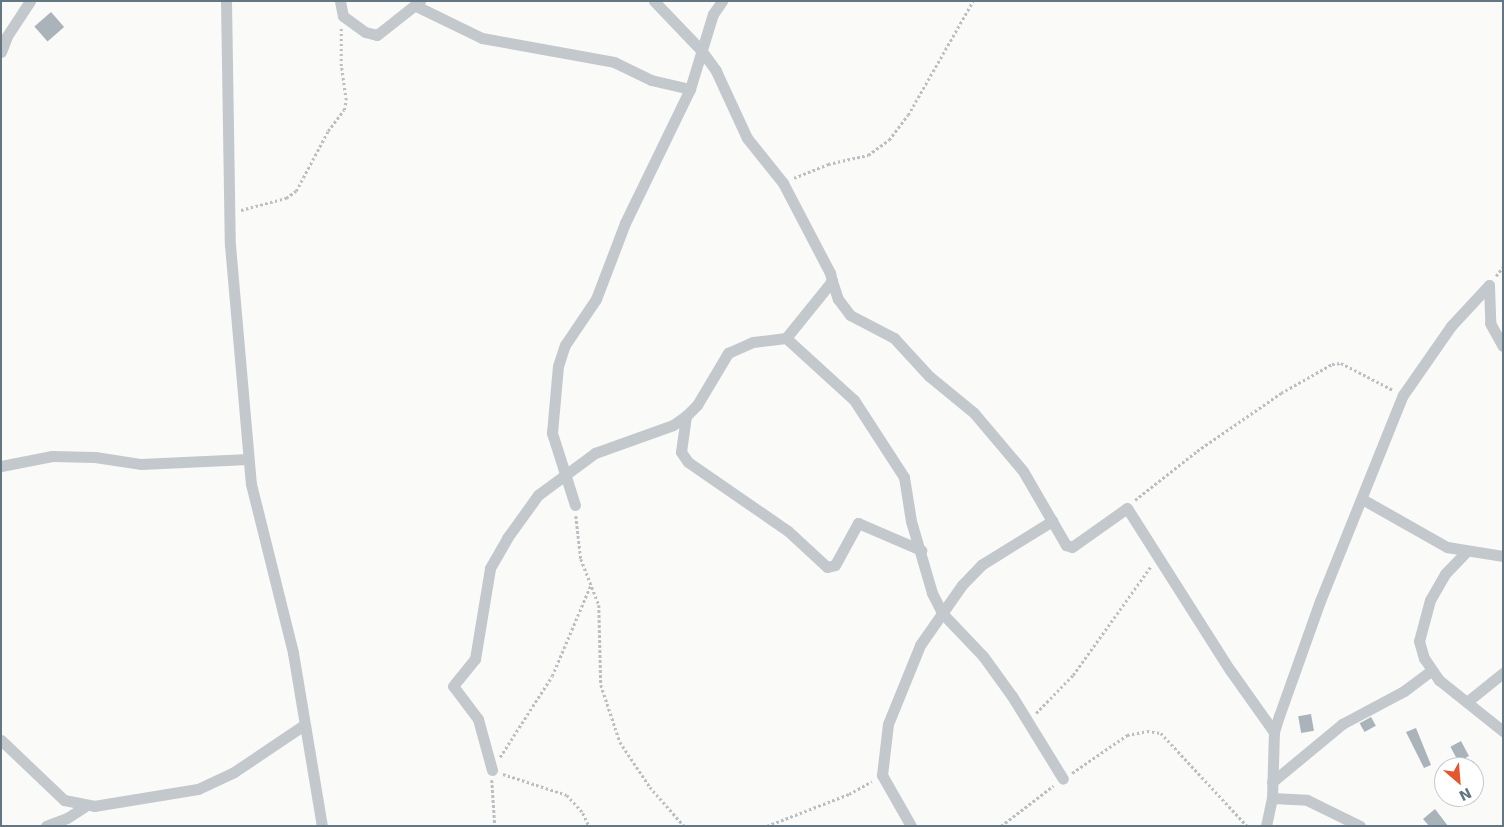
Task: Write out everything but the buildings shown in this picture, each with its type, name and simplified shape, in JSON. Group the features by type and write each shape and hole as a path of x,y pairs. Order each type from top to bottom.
{"street":[{"path":"1,52 7,36 30,1"},
{"path":"226,1 231,214 230,245 248,459 259,520 293,654 322,826"},
{"path":"340,1 343,16 365,32 377,35 418,4 482,38 614,62 651,80 690,89"},
{"path":"654,1 701,50 716,71 747,138 783,183 832,281 838,299 850,315 894,338 929,376 974,412 1023,471 1066,545 1072,547 1128,508 1274,732"},
{"path":"575,505 552,433 558,366 566,345 596,299 625,223 690,89 715,8 722,1"},
{"path":"492,770 478,719 453,686 472,665 480,646 482,602 494,560 538,495 595,453 673,425 686,416 698,405 728,353 753,342 786,338 832,281"},
{"path":"1266,826 1272,798 1274,732 1320,601 1403,395 1451,326 1489,286 1490,323 1503,346"},
{"path":"786,338 854,400 904,477 911,521 932,593 942,613 983,656 1028,721 1063,779"},
{"path":"686,416 681,452 688,462 788,531 827,567 835,565 858,523 921,550"},
{"path":"1,466 52,456 95,457 147,465 248,459"},
{"path":"1362,499 1424,536 1466,552 1503,556"},
{"path":"910,826 882,775 888,724 900,690 920,645 942,613 981,565 1052,521"},
{"path":"1466,552 1445,574 1430,600 1420,640 1424,658 1431,671 1503,731"},
{"path":"1272,782 1342,724 1404,691 1431,671"},
{"path":"1468,701 1503,673"},
{"path":"46,826 67,818 84,807 198,789 234,772 304,725"},
{"path":"1,740 64,800 84,807"},
{"path":"1272,798 1307,800 1360,826"}],"path":[{"path":"783,183 828,164 868,155 889,140 908,115 973,1"},
{"path":"231,214 265,202 286,198 296,191 328,131 344,110 346,100 340,34 343,16"},
{"path":"1128,508 1145,490 1197,451 1282,392 1332,364 1341,363 1403,395"},
{"path":"575,505 581,558 599,605 601,685 620,742 650,787 684,826"},
{"path":"1028,721 1073,675 1158,556"},
{"path":"495,826 492,770 552,676 591,584"},
{"path":"1001,826 1063,779 1127,735 1147,730 1161,733 1247,826"},
{"path":"492,770 567,795 583,813 589,826"},
{"path":"767,826 850,794 882,775"}]}
